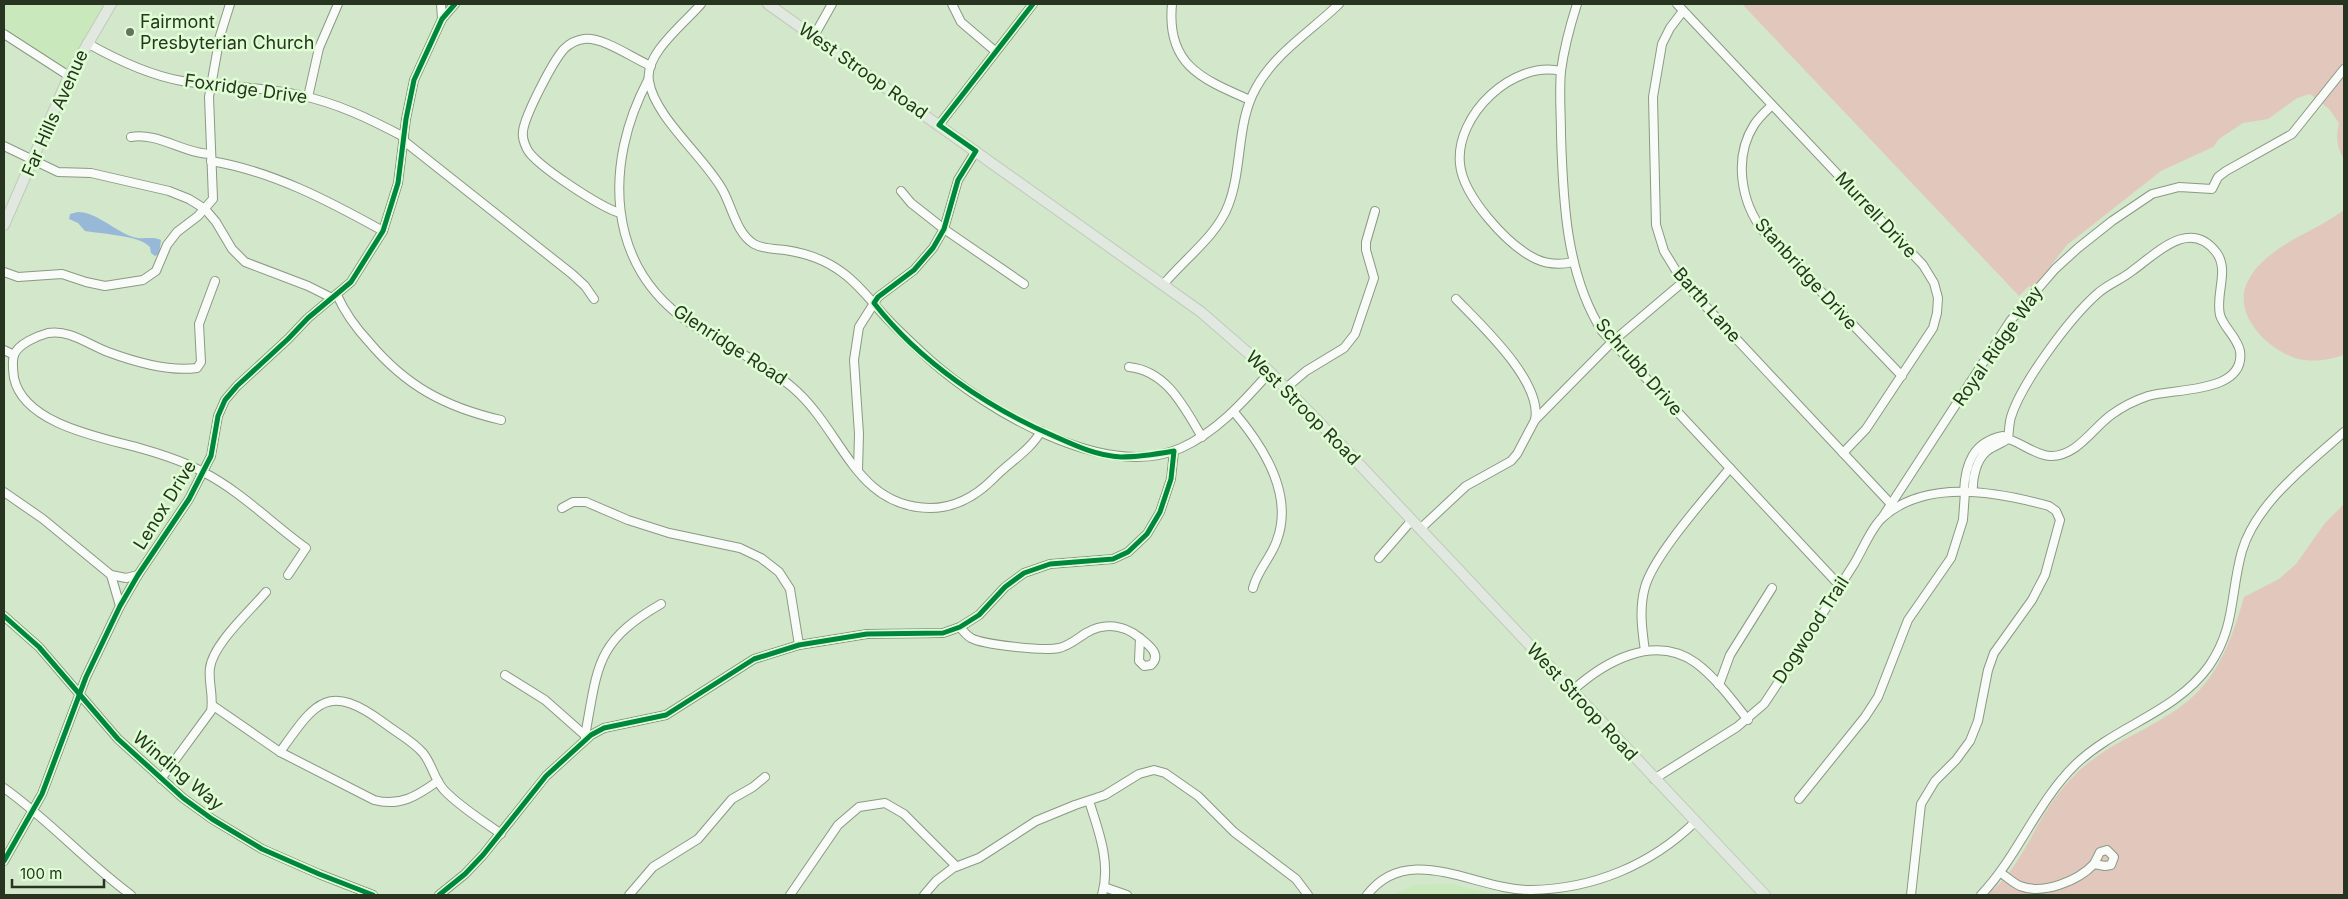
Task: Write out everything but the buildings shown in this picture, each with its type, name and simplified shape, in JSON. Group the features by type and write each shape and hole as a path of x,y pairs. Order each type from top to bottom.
{"main road":[{"name":"Far Hills Avenue","path":"4,225 68,76 110,4"},
{"name":"West Stroop Road","path":"768,4 1201,312 1270,372 1765,895"}],"street":[{"path":"4,272 18,277 62,274 105,286 143,280 156,272 167,245 177,232 205,209 213,199 208,115 211,84 220,36 230,4"},
{"path":"308,97 319,48 338,4"},
{"path":"441,4 442,19"},
{"name":"Lenox Drive","path":"4,861 33,811 56,760 79,693 120,606 138,575 189,499 211,456 218,416 225,400 237,386 308,318 353,279 383,231 394,201 414,80 420,63 442,19 455,4"},
{"path":"620,213 605,208 530,155 524,140 524,124 552,67 561,53 572,43 585,39 601,41 650,66 667,41 701,4"},
{"path":"814,36 832,4"},
{"path":"952,4 969,31 995,52"},
{"path":"940,125 1032,4"},
{"path":"1172,4 1173,37 1180,54 1187,64 1202,78 1250,100"},
{"path":"1163,285 1212,231 1228,207 1236,179 1243,130 1250,100 1255,89 1273,63 1339,4"},
{"name":"Schrubb Drive","path":"1577,4 1568,34 1562,70 1563,170 1573,262 1596,321 1612,342 1840,586"},
{"name":"Murrell Drive","path":"1677,4 1923,265 1930,275 1938,298 1936,321 1866,429 1843,453"},
{"name":"Barth Lane","path":"1684,11 1670,28 1662,44 1653,97 1656,225 1664,252 1683,282 1890,503"},
{"path":"4,34 68,76"},
{"name":"Foxridge Drive","path":"87,43 142,70 181,80 248,87 308,97 345,107 404,139 542,249 585,286 594,299"},
{"name":"Glenridge Road","path":"650,66 648,80 636,107 622,148 619,174 620,213 625,234 641,271 665,302 690,323 756,360 794,388 818,413 871,487 898,504 921,508 946,506 963,501 977,493 1034,441 1041,431"},
{"path":"1562,70 1546,68 1531,70 1510,79 1498,89 1480,108 1466,131 1460,153 1460,164 1465,182 1479,205 1495,224 1521,249 1546,263 1556,265 1573,262"},
{"name":"Royal Ridge Way","path":"1890,503 2011,320 2055,269 2098,232 2152,194 2178,187 2212,189 2218,178 2226,171 2292,134 2344,69"},
{"path":"648,80 668,120 701,159 722,188 746,238 759,246 799,253 824,261 845,275 908,339 947,374 987,402 1041,431 1076,446 1109,455 1135,456 1174,451 1202,436 1234,412 1270,372"},
{"name":"Stanbridge Drive","path":"1772,105 1754,125 1746,146 1742,176 1745,197 1751,212 1764,232 1902,376"},
{"path":"131,138 145,136 200,153 304,191 383,231"},
{"path":"4,146 63,173 91,173 169,191 190,199 205,209 216,222 232,249 245,262 335,296 355,326 394,370 421,389 450,404 501,420"},
{"path":"858,470 859,434 854,349 859,327 878,297 903,280 923,261 944,229 958,180 976,151"},
{"path":"901,190 911,203 944,229 1024,284"},
{"path":"1286,388 1306,370 1344,348 1355,334 1374,278 1366,242 1375,211"},
{"path":"1799,799 1878,697 1908,620 1951,558 1965,510 1970,457 1978,448 2008,439 2043,455 2062,454 2080,444 2111,414 2136,401 2158,394 2214,385 2228,379 2236,369 2240,351 2220,315 2222,269 2216,252 2199,240 2187,239 2171,242 2153,253 2133,271 2098,293 2074,316 2029,382 2011,418 2008,439"},
{"path":"215,281 199,324 201,362 194,369 147,364 107,352 69,335 55,332 27,342 14,355 14,374 19,392 38,411 80,431 167,457 203,472 233,490 282,531 306,548 288,575"},
{"path":"1420,529 1466,486 1511,461 1517,454 1535,420 1612,342 1683,282"},
{"path":"1456,299 1494,338 1518,368 1530,393 1536,416 1535,420"},
{"path":"4,350 14,355"},
{"path":"1129,367 1144,369 1159,378 1176,396 1202,436"},
{"path":"1234,412 1256,440 1271,468 1281,493 1280,534 1273,550 1259,570 1253,588"},
{"path":"1981,895 2000,873 2041,805 2078,763 2104,742 2173,702 2207,669 2220,648 2230,621 2242,552 2252,528 2278,493 2344,432"},
{"path":"1968,483 1992,444"},
{"path":"439,895 465,874 501,834 541,781 586,737 604,728 666,715 754,659 799,645 867,634 934,634 960,626 979,615 1005,587 1024,573 1050,564 1113,559 1128,552 1147,534 1160,512 1171,479 1174,451"},
{"path":"1970,457 1978,464"},
{"path":"1645,652 1642,608 1648,577 1676,537 1730,468"},
{"path":"4,492 43,519 111,575 126,578 138,575"},
{"name":"Dogwood Trail","path":"1654,779 1748,720 1764,704 1881,519 1914,500 1936,494 1967,492 2018,499 2053,508 2059,515 2060,524 2042,581 2032,600 1994,653 1988,670 1978,721 1970,741 1956,760 1935,781 1921,804 1911,895"},
{"path":"562,508 574,502 586,502 628,520 669,534 698,541 728,544 762,558 779,572 790,589 799,645"},
{"path":"1881,519 1890,503"},
{"path":"1379,558 1412,520"},
{"path":"111,575 120,606"},
{"path":"1719,685 1735,647 1772,588"},
{"path":"161,780 209,717 212,705 209,677 210,666 216,652 266,592"},
{"path":"586,737 594,685 603,655 626,627 661,604"},
{"name":"Winding Way","path":"4,616 39,647 118,739 161,780 212,819 262,849 373,895"},
{"path":"960,626 968,637 979,641 1046,649 1063,647 1088,632 1105,626 1127,629 1140,638"},
{"path":"1572,691 1610,662 1645,652 1666,651 1679,654 1697,664 1719,685 1748,720"},
{"path":"505,675 544,700 586,737"},
{"path":"280,752 311,712 319,706 332,702 349,702 374,716 421,751 438,782 450,796 501,834"},
{"path":"212,705 280,752 374,800 396,803 412,798 438,782"},
{"path":"924,895 936,881 956,866 979,858 1036,821 1110,793 1139,774 1154,770 1165,773 1198,796 1234,832 1287,871 1308,895"},
{"path":"629,895 653,867 698,839 732,798 753,787 765,777"},
{"path":"4,788 33,811 103,874 131,895"},
{"path":"1089,801 1104,853 1106,876 1103,891 1127,895"},
{"path":"790,895 838,825 859,807 885,803 904,814 956,866"},
{"path":"1367,895 1386,877 1419,868 1514,889 1541,890 1582,884 1644,862 1669,845 1695,822"},
{"path":"2000,873 2021,886 2038,889 2066,881 2094,864"}],"shaded area":[{"path":"4,4 111,4 69,76 4,34"},
{"path":"1742,4 2344,4 2344,159 2337,141 2339,123 2329,109 2310,94 2297,98 2268,119 2243,123 2219,139 2213,147 2161,171 2067,245 2045,273 2040,283 2034,288 2029,286 2019,296"},
{"path":"2344,210 2344,355 2320,360 2295,358 2272,346 2254,327 2247,315 2244,291 2257,267 2268,257"},
{"path":"2344,504 2344,895 1988,895 2009,873 2051,803 2083,767 2113,746 2159,721 2200,690 2224,653 2244,597 2279,579 2296,564 2325,523"},
{"path":"1451,884 1496,895 1393,895 1413,885"}],"water":[{"path":"78,212 99,218 119,231 133,237 161,240 159,254 155,256 151,253 150,247 137,240 85,231 78,223 69,219 70,214"}],"cycle path":[{"path":"4,861 42,794 86,677 120,606 138,575 189,499 211,456 218,416 225,400 237,386 308,318 351,282 383,231 398,183 406,119 414,80 442,19 455,4"},
{"path":"439,895 465,874 483,855 546,776 591,735 604,728 666,715 754,659 799,645 867,634 943,633 960,627 979,615 1005,587 1024,573 1050,564 1113,559 1128,552 1147,534 1160,512 1171,479 1174,451 1127,457 1104,455 1079,447 1031,425 981,397 934,364 892,325 874,303 878,297 914,270 933,248 944,229 958,180 976,151 939,125 1033,4"},
{"path":"4,616 39,647 118,739 183,798 212,819 262,849 373,895"}],"place":[{"name":"Fairmont Presbyterian Church","path":"130,32"}]}
